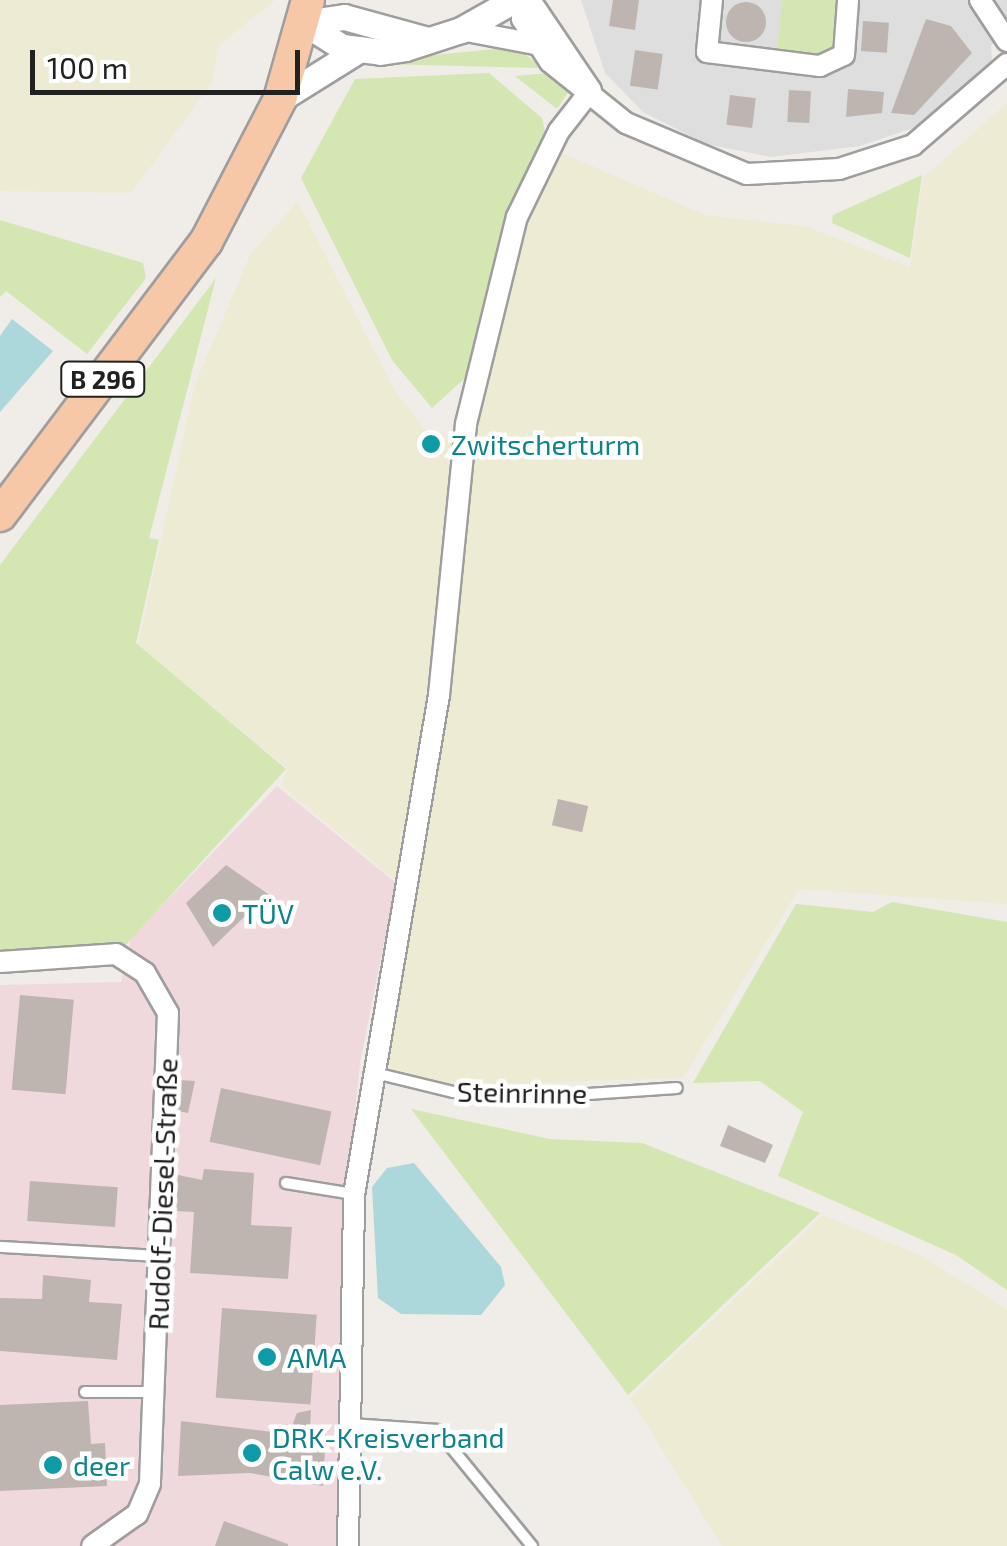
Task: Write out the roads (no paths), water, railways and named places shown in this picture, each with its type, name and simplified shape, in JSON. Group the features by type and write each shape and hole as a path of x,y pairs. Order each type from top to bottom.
{"main road":[{"name":"B 296","path":"0,515 206,242 280,99 306,11"}],"street":[{"path":"280,99 360,49 428,40 461,30 514,0"},
{"path":"522,0 535,44"},
{"path":"530,0 591,90"},
{"path":"712,0 707,52 820,66 844,55 848,0"},
{"path":"980,0 1007,41"},
{"path":"306,11 344,16 428,40"},
{"path":"306,11 360,49"},
{"path":"461,30 535,44 677,152 788,177 913,145 1007,64"},
{"path":"348,1546 354,1194 369,1071 439,695 466,424 517,217 559,130 591,90"},
{"name":"Rudolf-Diesel-Straße","path":"0,962 116,954 158,988 168,1013 150,1484 138,1514 92,1546"}],"lane":[{"name":"Steinrinne","path":"369,1071 471,1093 677,1088"},
{"path":"286,1183 354,1194"},
{"path":"1,1247 159,1256"},
{"path":"85,1392 155,1392"},
{"path":"352,1424 437,1430 532,1546"}],"water":[{"path":"12,319 53,351 0,412 0,336"},
{"path":"414,1163 501,1267 505,1285 481,1315 401,1314 378,1298 372,1187 387,1168"}],"place":[{"name":"Zwitscherturm","path":"431,444"},
{"name":"TÜV","path":"222,913"},
{"name":"AMA","path":"267,1357"},
{"name":"DRK-Kreisverband Calw e.V.","path":"252,1453"},
{"name":"deer","path":"53,1465"}]}
